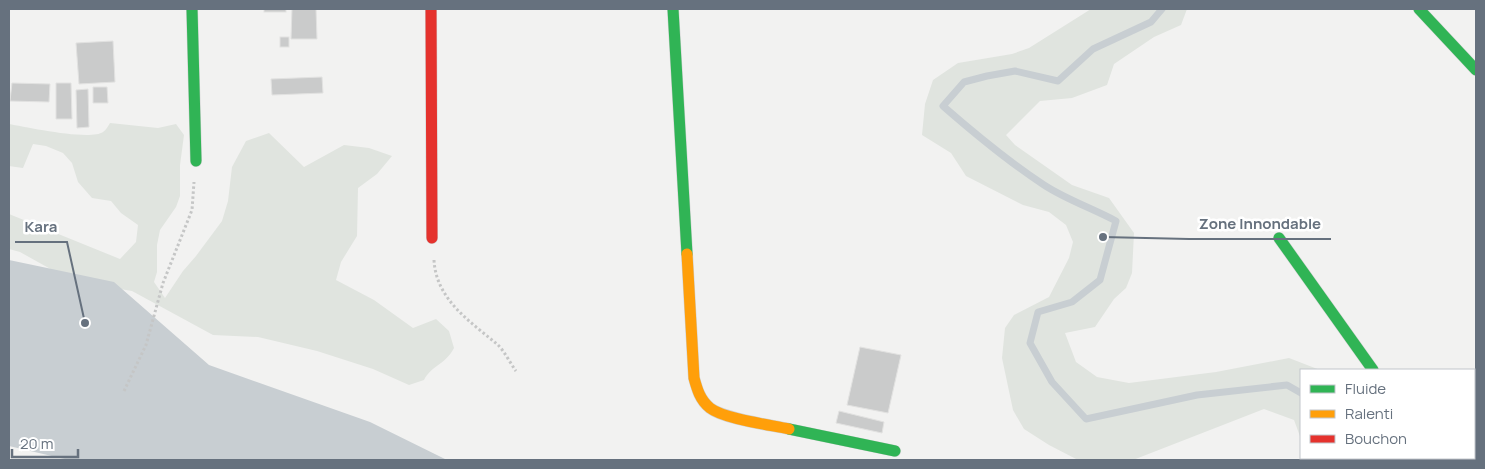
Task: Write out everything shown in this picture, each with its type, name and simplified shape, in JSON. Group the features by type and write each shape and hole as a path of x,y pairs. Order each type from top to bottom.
{"street":[{"path":"192,9 196,161"},
{"path":"431,9 432,238"},
{"path":"673,9 694,378 699,395 711,409 741,419 895,451"},
{"path":"1419,9 1476,70"},
{"path":"1279,238 1372,369"}],"path":[{"path":"124,391 146,345 163,283 192,210 196,161"},
{"path":"432,238 435,272 452,306 480,332 500,347 516,371"}],"shaded area":[{"path":"1091,9 1187,9 1181,25 1154,37 1114,64 1107,85 1072,98 1040,101 1006,135 1015,145 1072,185 1109,198 1134,233 1132,273 1126,288 1114,299 1095,327 1065,333 1076,362 1097,377 1129,383 1216,372 1289,358 1317,369 1300,369 1300,436 1294,420 1264,409 1133,460 1078,460 1024,429 1013,410 1002,358 1005,328 1014,315 1049,297 1069,258 1073,242 1066,225 1049,212 1023,205 966,176 951,153 922,135 925,104 933,80 958,63 1012,54 1029,48"},
{"path":"110,123 158,128 176,124 184,135 180,165 180,196 176,207 160,230 157,245 157,272 154,282 165,298 183,271 222,221 228,201 232,167 246,141 269,133 304,167 344,145 369,148 392,156 377,174 358,188 357,236 341,262 336,280 374,300 413,328 436,319 449,331 454,348 450,354 424,380 409,385 373,369 317,351 258,337 213,335 132,291 63,276 20,252 9,249 9,214 120,259 136,242 138,225 121,213 111,201 92,198 78,182 72,163 63,153 46,146 33,144 23,168 9,166 9,124 85,135 103,132"},
{"path":"9,260 114,282 209,365 370,422 447,460 69,460 9,446"}],"building":[{"path":"264,9 286,9 286,12 264,12"},
{"path":"292,9 316,9 317,39 291,39"},
{"path":"280,37 289,37 289,47 280,47"},
{"path":"113,41 115,82 79,84 76,43"},
{"path":"322,77 323,93 272,95 271,79"},
{"path":"12,83 50,84 49,102 10,101"},
{"path":"56,83 71,83 72,119 56,119"},
{"path":"93,87 107,87 108,103 93,103"},
{"path":"88,89 89,127 77,128 76,90"},
{"path":"860,347 901,355 888,413 847,405"},
{"path":"839,411 884,422 882,433 836,423"}],"waterway":[{"path":"1162,9 1151,22 1093,49 1058,81 1015,71 987,76 964,82 943,106 992,147 1044,185 1116,221 1100,280 1072,302 1038,312 1030,343 1052,382 1086,419 1197,395 1287,385 1300,392"}],"traffic: fast":[{"path":"192,9 196,161"},
{"path":"673,9 687,254"},
{"path":"1419,9 1476,70"},
{"path":"1279,238 1372,369"},
{"path":"789,429 895,451"}],"traffic: slow":[{"path":"687,254 694,378 701,398 710,408 717,412 748,421 789,429"}],"traffic: jam":[{"path":"431,9 432,238"}],"place":[{"name":"Zone Innondable","path":"1103,237"},
{"name":"Kara","path":"85,323"}]}
